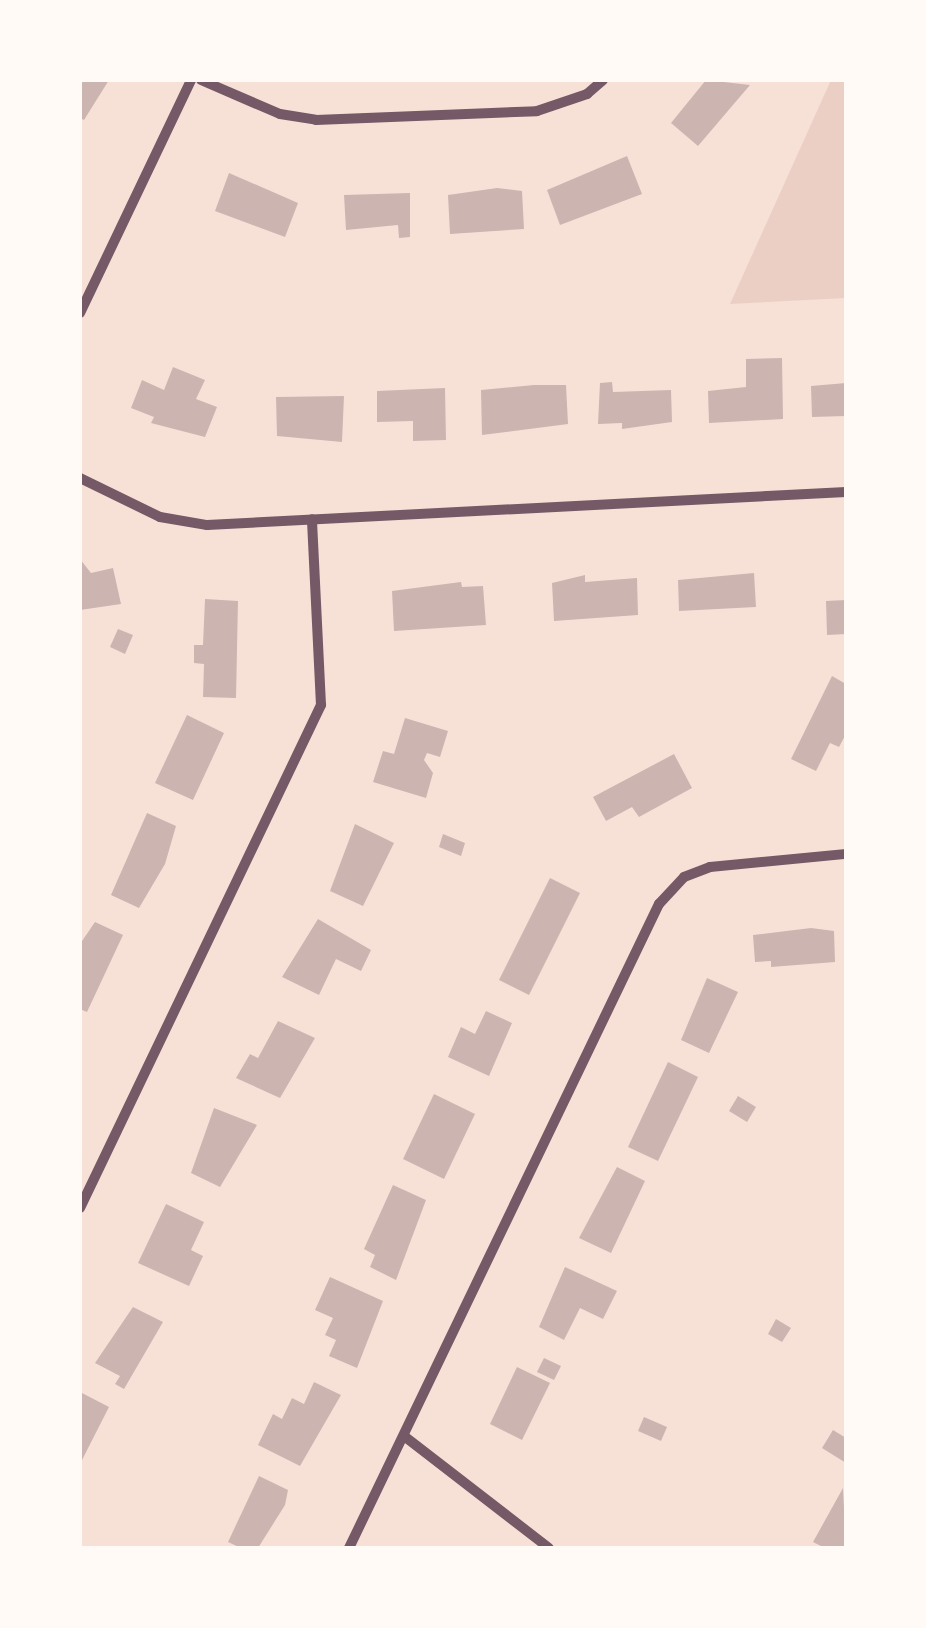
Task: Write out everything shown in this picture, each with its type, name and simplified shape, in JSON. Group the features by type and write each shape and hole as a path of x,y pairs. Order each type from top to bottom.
{"street":[{"path":"80,313 191,80"},
{"path":"201,80 280,114 316,120 537,110 587,94 603,80"},
{"path":"80,478 160,517 206,525 846,492"},
{"path":"80,1208 321,705 312,520"},
{"path":"349,1548 659,904 684,877 710,867 846,854"},
{"path":"404,1436 549,1548"}],"shaded area":[{"path":"831,80 846,80 846,298 730,304"}],"building":[{"path":"80,80 109,80 84,120 80,118"},
{"path":"706,80 750,85 698,146 671,123"},
{"path":"627,156 642,194 560,225 547,190"},
{"path":"229,173 298,203 285,237 215,211"},
{"path":"497,188 522,191 524,229 450,234 448,195"},
{"path":"410,193 410,237 399,238 398,225 346,230 344,195"},
{"path":"782,358 783,419 709,423 708,391 746,387 746,359"},
{"path":"173,367 205,380 196,399 217,407 205,437 151,423 154,417 131,408 142,380 164,390"},
{"path":"612,382 613,392 671,390 672,422 622,429 622,423 598,424 600,383"},
{"path":"846,383 846,416 812,417 811,386"},
{"path":"566,385 568,424 482,435 481,390"},
{"path":"445,388 446,440 413,441 413,421 377,422 377,391"},
{"path":"344,396 342,442 277,436 276,397"},
{"path":"80,559 91,573 113,568 121,604 80,610"},
{"path":"754,573 756,607 679,611 678,580"},
{"path":"585,575 585,582 637,578 638,615 554,621 552,583"},
{"path":"461,582 462,587 483,586 486,625 394,631 392,591"},
{"path":"205,599 238,601 236,698 203,697 204,664 194,663 194,645 203,645"},
{"path":"846,600 846,634 827,635 826,601"},
{"path":"118,629 133,635 125,654 110,647"},
{"path":"832,676 846,684 846,734 839,747 830,743 816,771 791,759"},
{"path":"187,715 224,733 193,800 155,783"},
{"path":"405,718 448,731 440,757 427,753 424,760 433,773 426,798 373,782 383,751 394,754"},
{"path":"674,754 692,788 639,817 632,807 606,821 593,797"},
{"path":"147,813 176,826 165,864 139,908 111,895"},
{"path":"355,824 394,843 363,906 330,891"},
{"path":"443,834 465,843 461,856 439,847"},
{"path":"550,878 580,893 529,995 499,980"},
{"path":"318,919 371,950 361,971 336,959 319,995 282,977"},
{"path":"95,922 123,935 87,1012 80,1009 80,944"},
{"path":"811,928 834,931 835,962 771,967 771,961 755,962 753,935"},
{"path":"707,978 738,992 709,1053 681,1040"},
{"path":"486,1011 512,1023 489,1076 448,1057 461,1027 475,1034"},
{"path":"278,1021 315,1038 280,1098 236,1078 250,1054 258,1058"},
{"path":"668,1062 698,1077 658,1161 628,1147"},
{"path":"434,1094 475,1114 444,1179 403,1159"},
{"path":"738,1096 756,1107 747,1122 729,1111"},
{"path":"214,1108 257,1125 220,1187 191,1173"},
{"path":"617,1167 645,1181 611,1253 579,1238"},
{"path":"393,1185 426,1200 396,1280 370,1267 375,1255 364,1249"},
{"path":"166,1204 204,1222 191,1250 203,1256 189,1286 138,1263"},
{"path":"565,1267 617,1291 603,1319 580,1308 564,1340 539,1327"},
{"path":"330,1277 383,1301 357,1368 329,1356 336,1340 325,1335 333,1318 315,1310"},
{"path":"133,1307 163,1322 124,1389 115,1384 120,1376 95,1363"},
{"path":"776,1319 791,1328 782,1342 768,1334"},
{"path":"544,1358 561,1366 554,1380 537,1372"},
{"path":"517,1367 550,1383 522,1440 490,1424"},
{"path":"314,1382 341,1395 300,1466 258,1445 273,1414 282,1419 292,1398 304,1404"},
{"path":"80,1392 109,1407 80,1464"},
{"path":"644,1417 667,1427 661,1441 638,1431"},
{"path":"833,1430 846,1438 846,1463 822,1448"},
{"path":"259,1476 288,1490 285,1505 258,1548 241,1548 228,1542"},
{"path":"843,1488 846,1548 825,1548 813,1542"}]}
